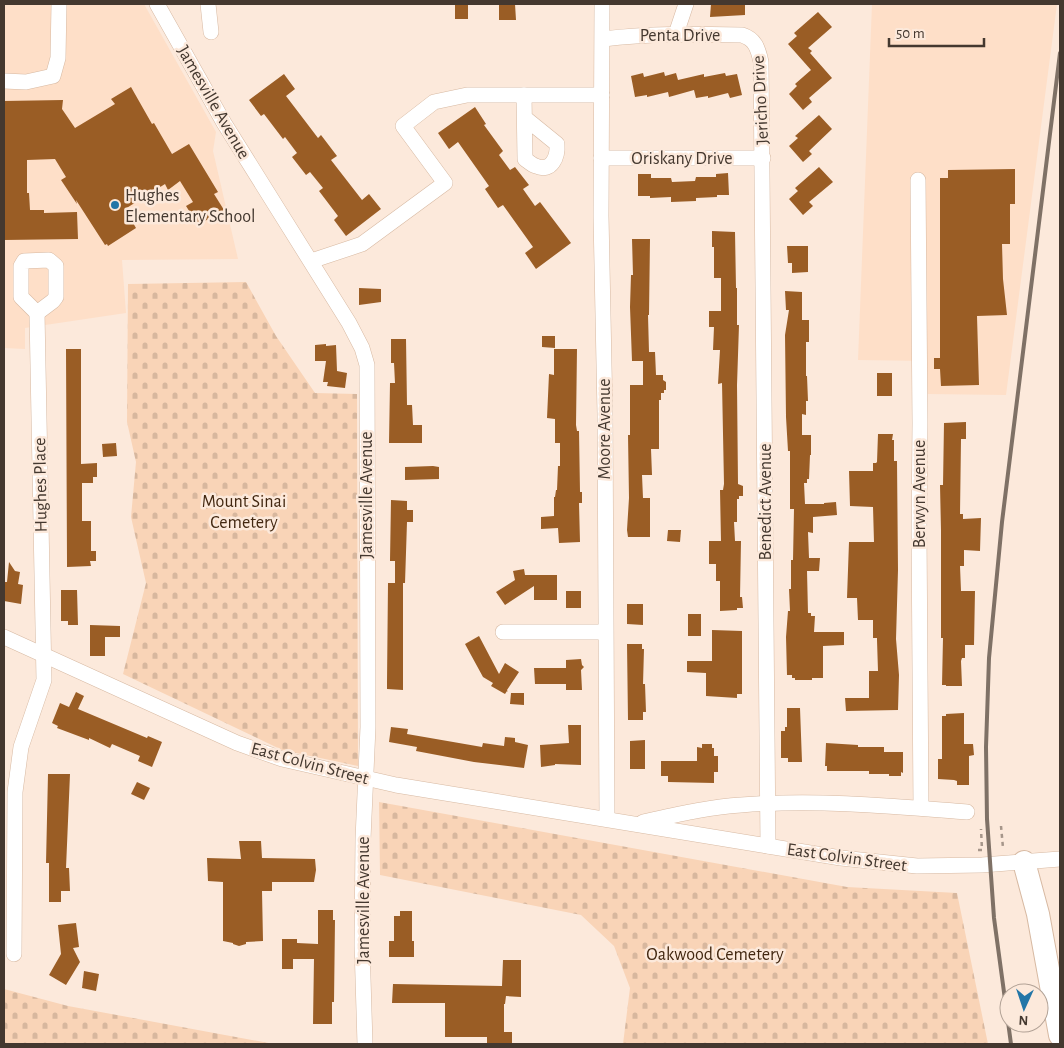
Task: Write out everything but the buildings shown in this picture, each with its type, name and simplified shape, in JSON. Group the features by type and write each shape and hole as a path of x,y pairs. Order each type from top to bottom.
{"highway":[{"path":"1024,862 1038,914 1060,1035"}],"street":[{"path":"4,81 26,82 54,76 58,58 59,4"},
{"name":"Jamesville Avenue","path":"157,4 224,123 349,322 362,348 367,365 368,727 363,839 362,945 365,1044"},
{"path":"208,4 211,32"},
{"name":"Moore Avenue","path":"602,4 601,216 605,414 607,819"},
{"path":"676,34 686,4"},
{"name":"Penta Drive","path":"603,39 632,35 742,35 749,37 755,43"},
{"name":"Jericho Drive","path":"755,43 762,62 763,158"},
{"path":"311,261 362,244 444,183 403,126 434,102 467,95 602,95"},
{"path":"524,95 525,118"},
{"name":"Oriskany Drive","path":"601,158 763,158"},
{"name":"Benedict Avenue","path":"763,158 768,846"},
{"name":"Berwyn Avenue","path":"918,180 920,423 918,531 921,808"},
{"name":"Hughes Place","path":"14,954 10,881 15,792 21,747 44,680 37,313"},
{"path":"503,632 605,632"},
{"name":"East Colvin Street","path":"4,637 237,742 282,759 366,779 841,858 917,866 982,865 1060,859"},
{"name":"East Colvin Street","path":"635,824 693,811 768,803 823,803 967,812"}],"path":[{"path":"1002,826 1003,848"},
{"path":"974,851 982,850 981,829"}],"shaded area":[{"name":"Hughes Elementary School","path":"4,4 144,4 216,132 213,151 238,259 122,260 126,313 25,328 25,349 4,348"},
{"path":"872,4 1057,4 1006,395 926,394 926,361 858,360"}],"green space":[{"name":"Mount Sinai Cemetery","path":"246,282 276,336 315,393 357,394 358,766 282,750 123,674 146,583 131,517 136,462 127,422 128,284"},
{"name":"Oakwood Cemetery","path":"379,802 847,887 957,893 988,1044 623,1044 630,988 614,946 581,915 380,875"},
{"path":"4,989 68,1006 274,1044 4,1044"}],"railway":[{"path":"1011,1044 994,918 987,819 986,747 989,658 1002,522 1060,53"}],"place":[{"name":"Hughes Elementary School","path":"115,205"}]}
